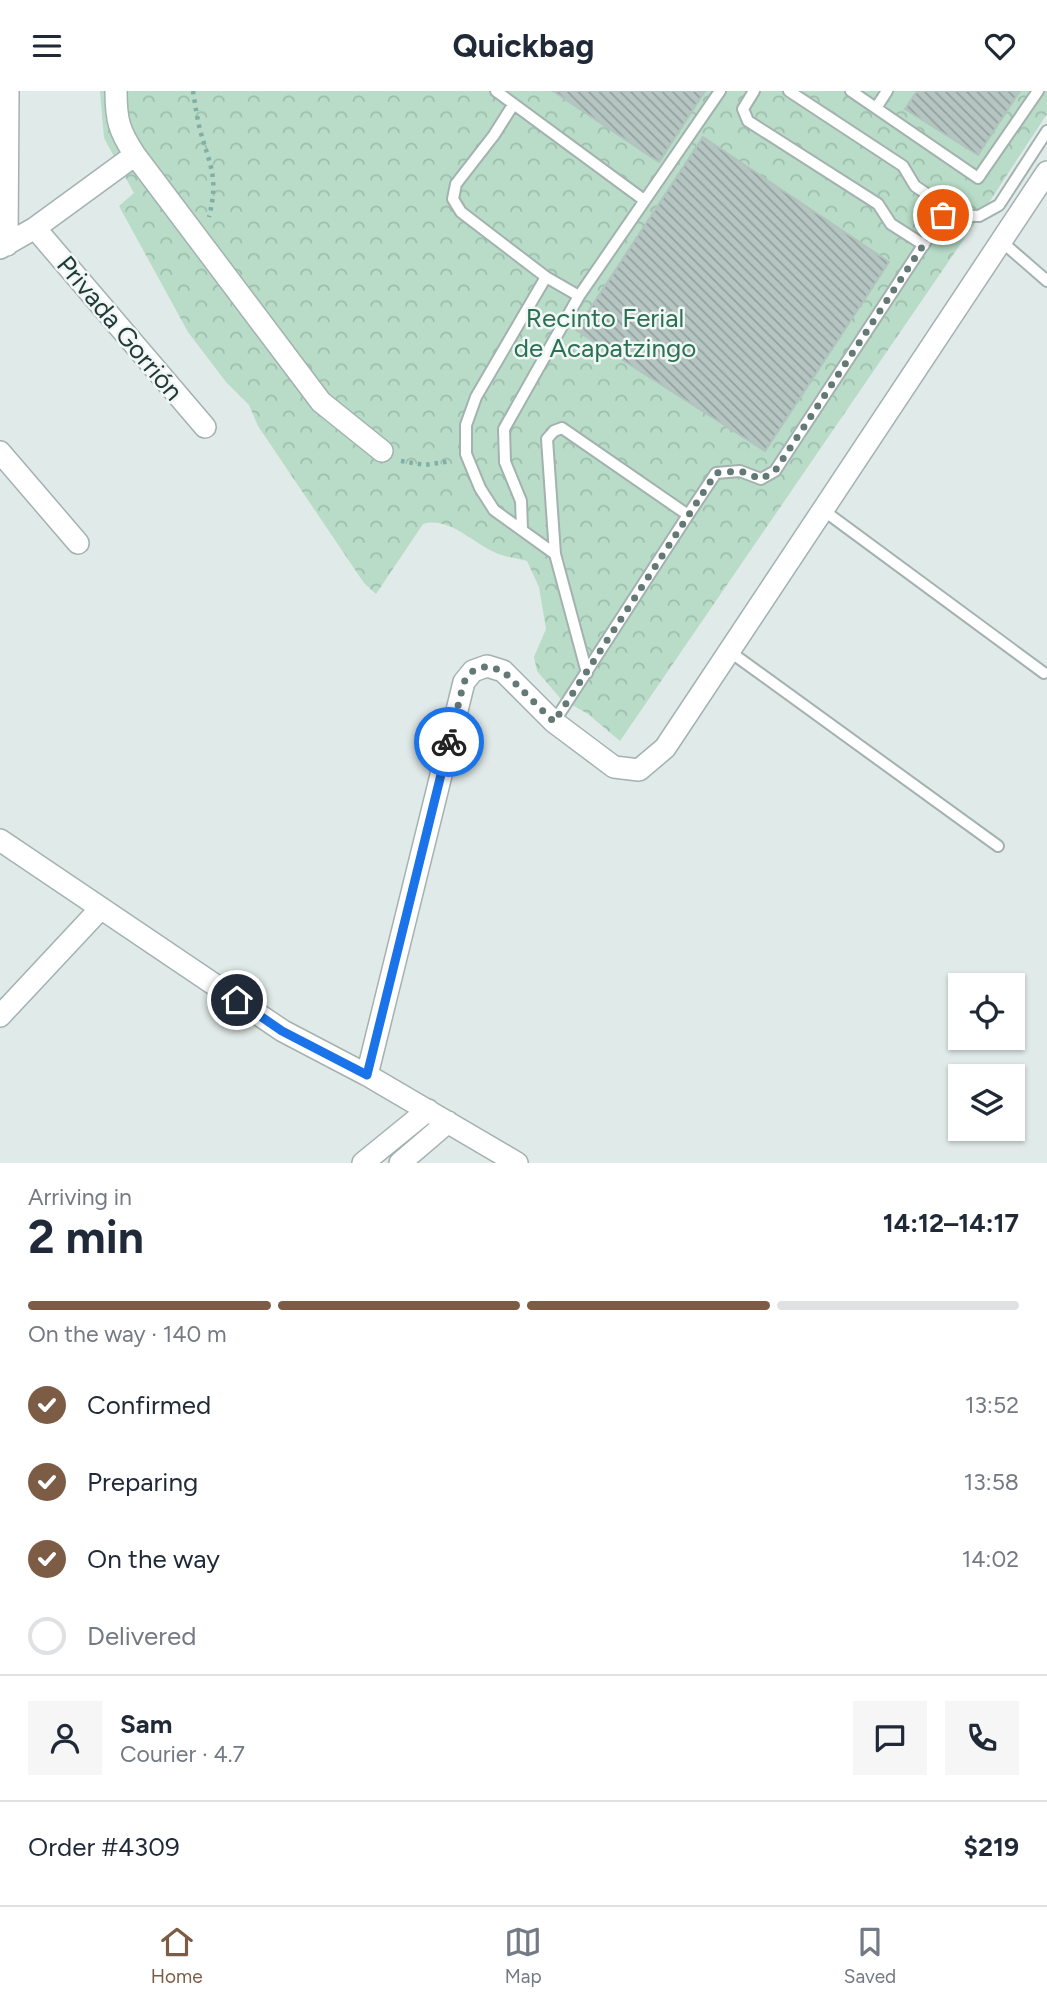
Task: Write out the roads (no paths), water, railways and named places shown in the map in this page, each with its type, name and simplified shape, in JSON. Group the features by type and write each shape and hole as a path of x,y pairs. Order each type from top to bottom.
{"street":[{"path":"8,91 4,246 36,228 135,155"},
{"path":"117,91 116,117 123,137 135,155 321,402 382,451"},
{"path":"367,1075 464,682 473,671 487,666 503,671 554,722 614,767 639,770 665,748 1047,172"},
{"name":"Privada Gorrión","path":"36,228 205,428"},
{"path":"0,452 78,543"},
{"path":"0,841 282,1031 367,1075 517,1163"},
{"path":"0,1016 101,908"},
{"path":"363,1163 428,1110"},
{"path":"400,1163 448,1122"}],"lane":[{"path":"496,91 644,200"},
{"path":"523,529 521,501 505,462 504,429 579,296 720,91"},
{"path":"754,91 743,109 748,121 877,204 891,223 924,245"},
{"path":"789,91 903,166 915,186 937,201 943,215"},
{"path":"851,91 978,178 1038,91"},
{"path":"876,108 887,91"},
{"path":"513,105 494,135 456,184 453,199 461,212 546,277 579,296"},
{"path":"943,215 979,216 999,205 1047,131"},
{"path":"554,722 716,473 740,471 761,479 775,471 943,215"},
{"path":"1001,241 1047,281"},
{"path":"546,277 476,397 466,425 468,458 494,510 555,554"},
{"path":"586,673 555,554 547,439 554,431 562,428 688,515"},
{"path":"823,510 1044,673"},
{"path":"729,651 998,846"}],"park label":[{"name":"Recinto Ferial de Acapatzingo","path":"605,332"}]}
